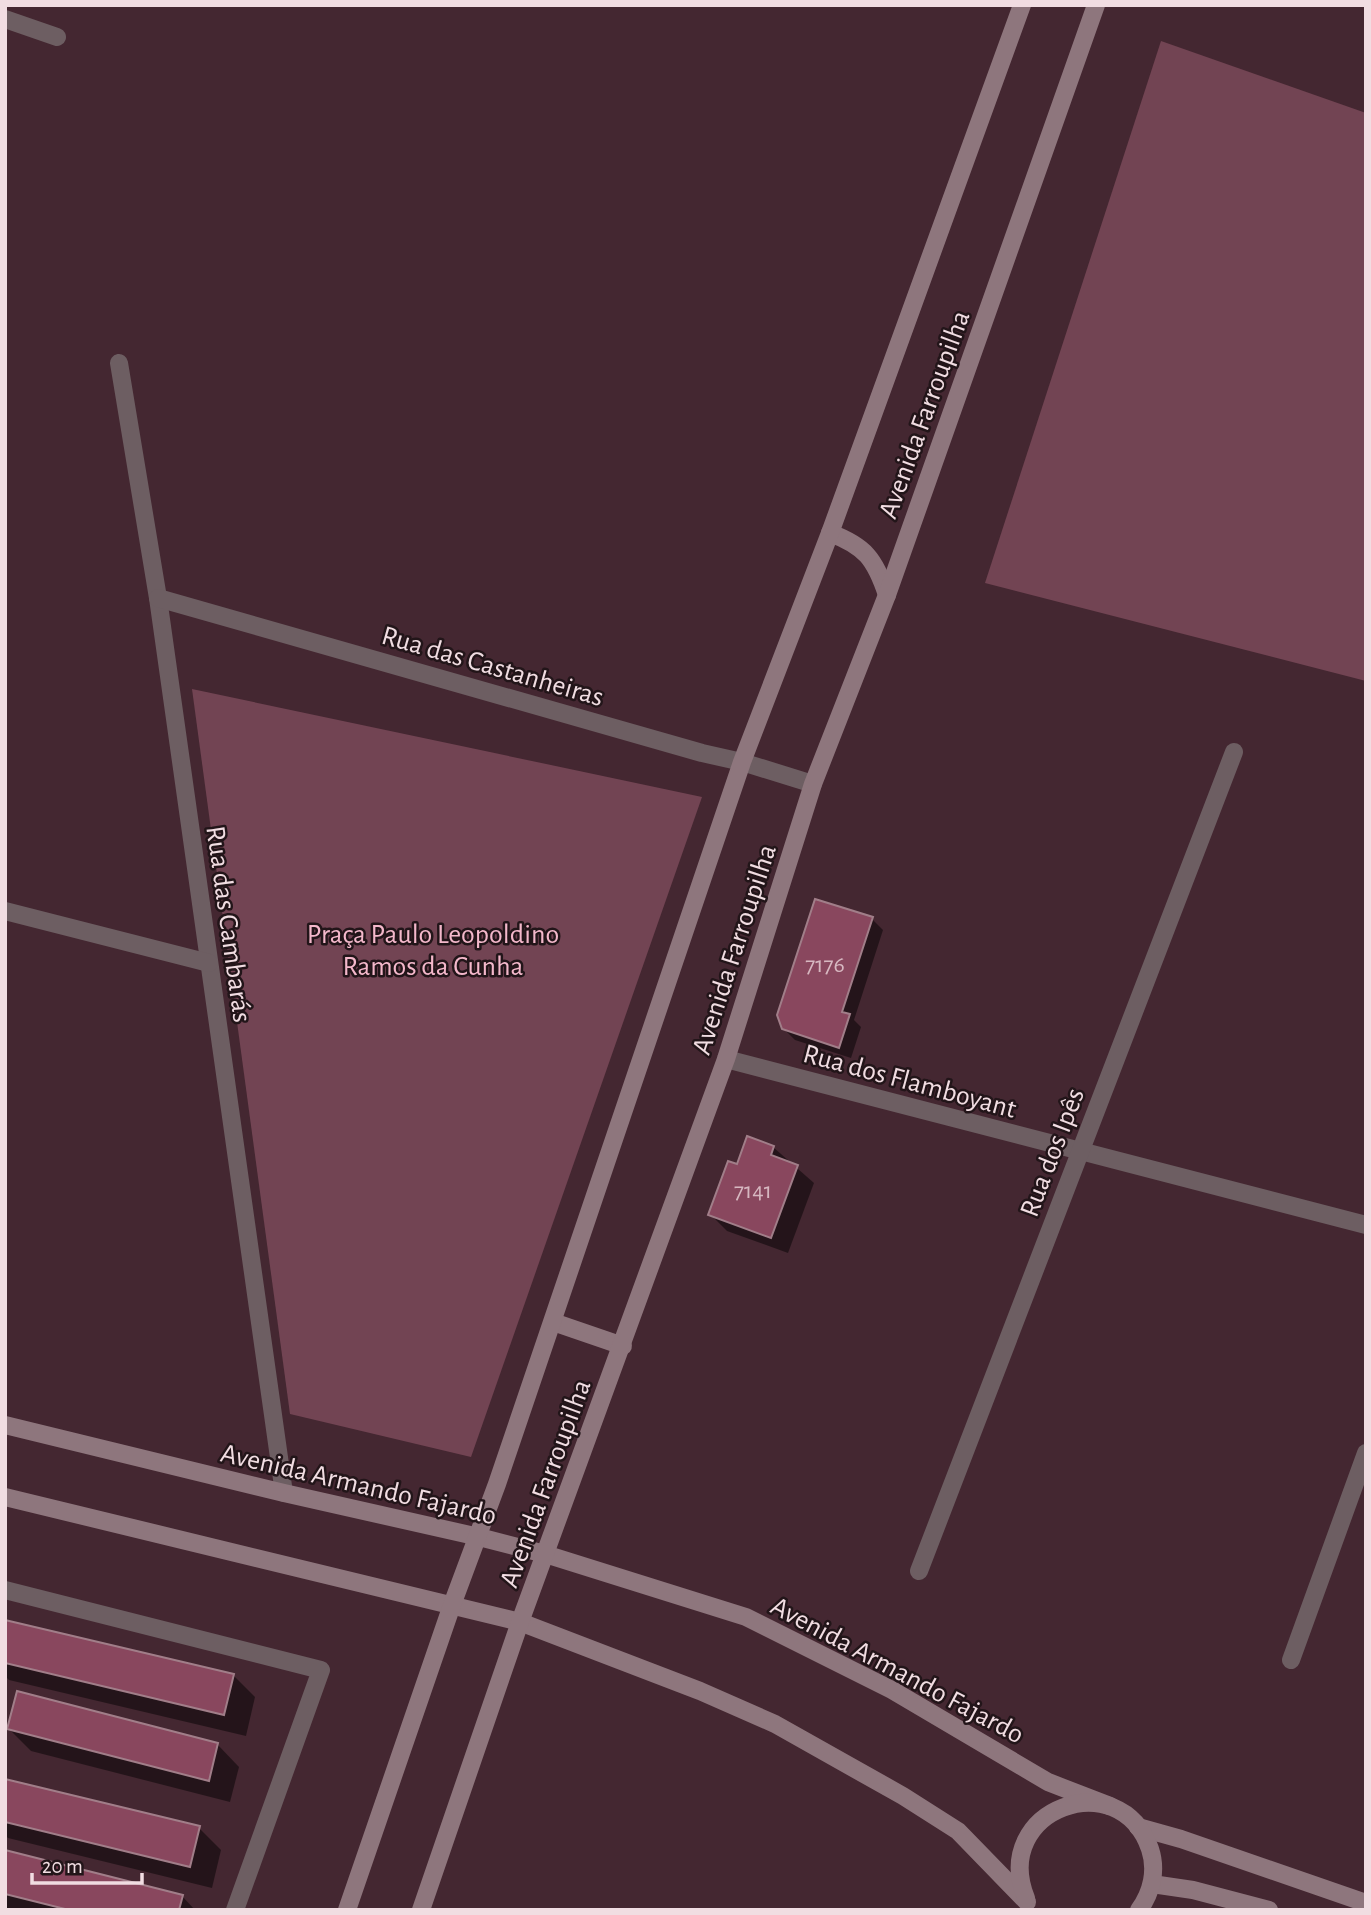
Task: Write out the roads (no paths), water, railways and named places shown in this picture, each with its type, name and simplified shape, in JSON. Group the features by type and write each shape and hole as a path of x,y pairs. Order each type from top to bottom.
{"main road":[{"name":"Avenida Farroupilha","path":"347,1910 553,1322 743,762 830,533 1022,5"},
{"name":"Avenida Farroupilha","path":"421,1910 520,1622 726,1059 813,784 887,595 1096,5"},
{"path":"830,533 849,540 867,552 880,573 887,595"},
{"path":"553,1322 623,1346"},
{"name":"Avenida Armando Fajardo","path":"5,1425 284,1493 479,1536 746,1617 892,1690 1048,1782 1110,1806 1138,1826"},
{"path":"5,1497 520,1622 700,1691 775,1724 958,1831 1030,1906"},
{"path":"1030,1906 1018,1871 1020,1855 1035,1825 1047,1814 1077,1802 1110,1806"},
{"path":"1138,1826 1151,1853 1153,1869 1152,1884 1145,1907"},
{"path":"1138,1826 1366,1903"},
{"path":"1152,1884 1193,1890 1269,1910"}],"street":[{"path":"5,19 57,37"},
{"name":"Rua das Cambarás","path":"119,363 158,598 284,1493"},
{"name":"Rua das Castanheiras","path":"158,598 813,784"},
{"name":"Rua dos Ipês","path":"919,1571 1234,752"},
{"path":"5,911 209,963"},
{"name":"Rua dos Flamboyant","path":"726,1059 1366,1225"},
{"path":"1291,1660 1366,1452"},
{"path":"5,1590 321,1671 235,1910"}],"park label":[{"name":"Praça Paulo Leopoldino Ramos da Cunha","path":"433,949"}]}
